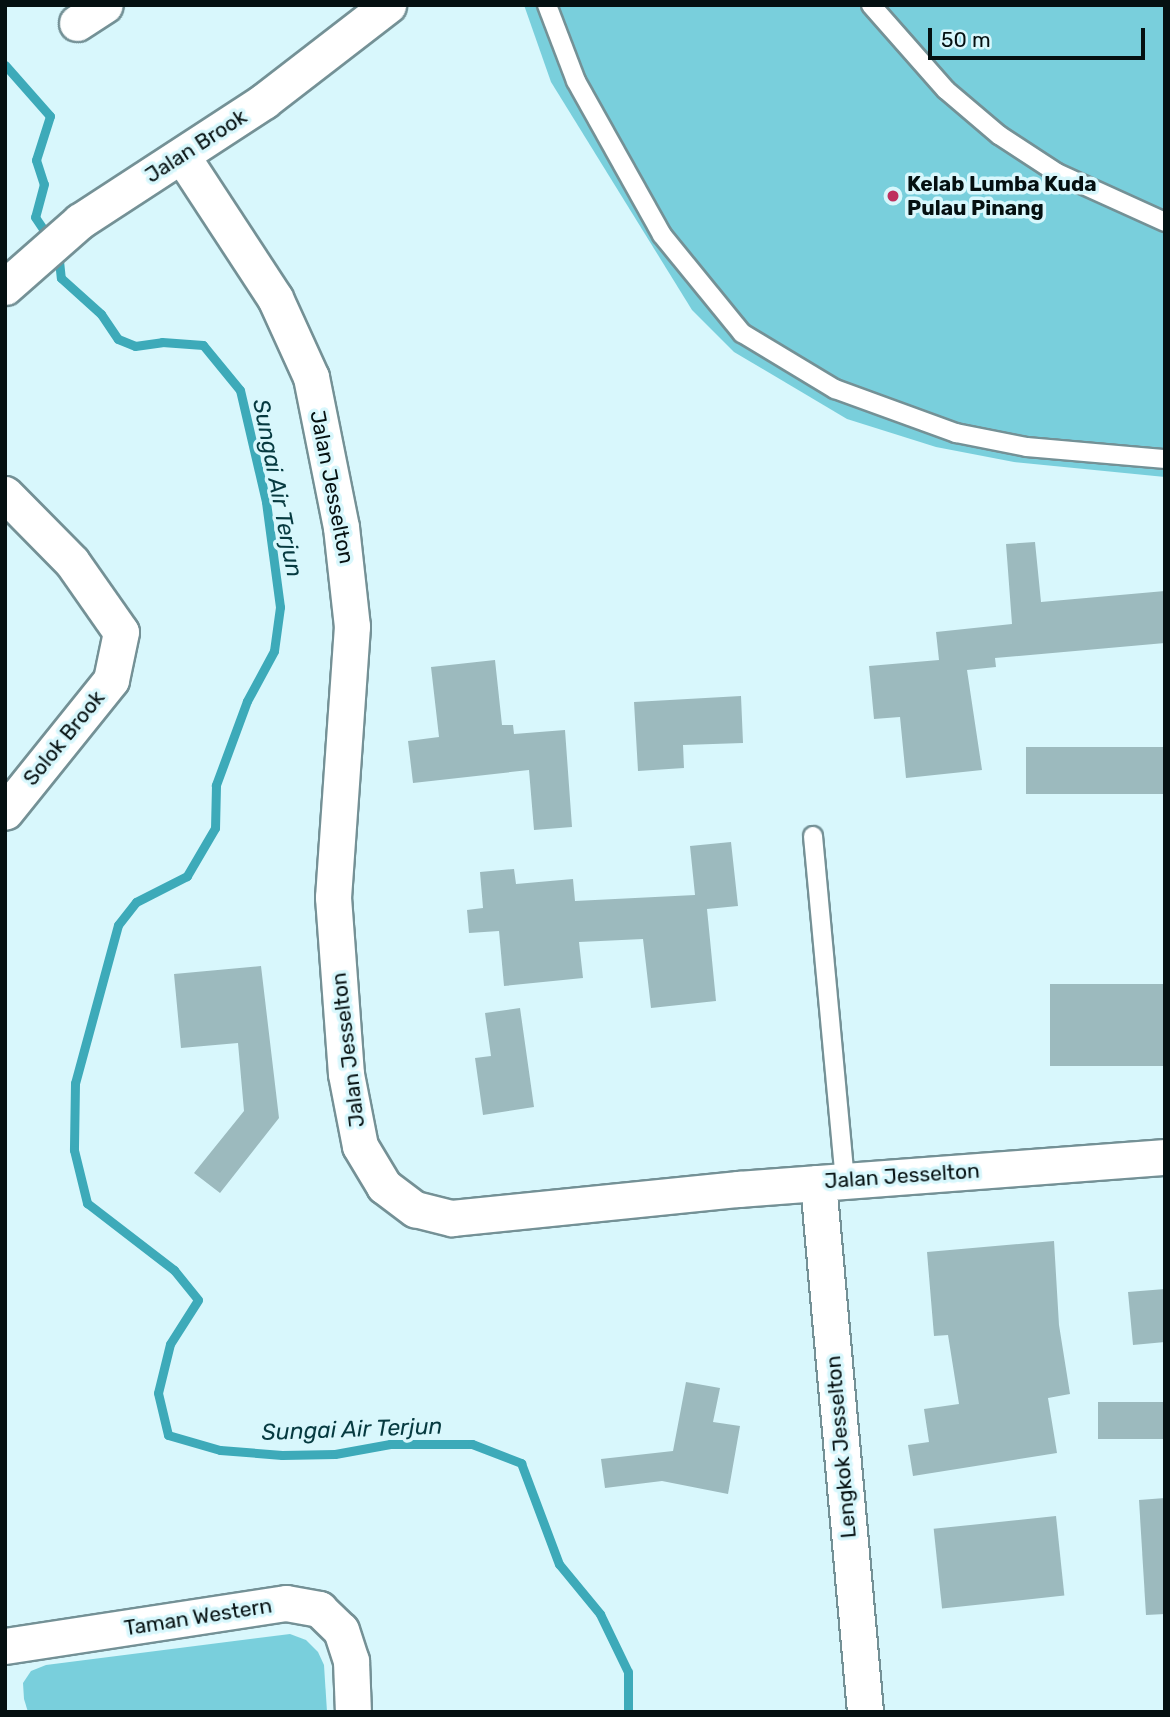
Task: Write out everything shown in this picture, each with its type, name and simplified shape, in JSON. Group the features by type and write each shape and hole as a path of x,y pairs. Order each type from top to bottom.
{"street":[{"name":"Jalan Brook","path":"16,275 80,220 182,156 285,86 387,5"},
{"name":"Jalan Jesselton","path":"182,156 275,298 311,377 341,527 352,626 333,897 346,1073 360,1146 384,1186 415,1209 452,1218 832,1181 1165,1157"},
{"name":"Solok Brook","path":"5,494 72,562 121,632 111,680 5,812"},
{"name":"Lengkok Jesselton","path":"832,1181 865,1712"},
{"name":"Taman Western","path":"5,1646 286,1603 319,1609 341,1630 351,1661 353,1712"}],"lane":[{"path":"547,5 576,81 662,235 742,333 835,388 956,433 1027,447 1165,459"},
{"path":"871,5 946,90 999,135 1057,173 1165,222"},
{"path":"813,835 832,1181"}],"shaded area":[{"name":"Kelab Lumba Kuda Pulau Pinang","path":"524,5 1165,5 1165,477 1014,462 936,447 847,419 734,352 692,310 551,82"},
{"path":"290,1634 306,1640 318,1652 324,1665 327,1712 28,1712 24,1699 23,1683 31,1671 46,1665"}],"building":[{"path":"1035,542 1041,602 1165,591 1165,643 995,658 996,667 967,670 982,770 906,778 900,717 874,719 869,666 939,660 936,632 1012,624 1006,544"},
{"path":"495,660 502,725 513,725 514,734 565,730 572,827 534,830 529,770 413,783 408,741 439,737 431,667"},
{"path":"741,696 743,743 683,745 684,768 638,771 634,702"},
{"path":"1026,747 1165,747 1165,794 1026,794"},
{"path":"731,842 738,906 707,909 716,1001 651,1008 643,939 579,942 583,978 504,986 499,931 469,933 467,910 483,908 480,872 514,869 516,884 573,879 575,901 695,895 690,846"},
{"path":"261,966 279,1118 220,1193 194,1173 244,1111 238,1043 181,1048 174,974"},
{"path":"1050,984 1165,984 1165,1066 1050,1066"},
{"path":"520,1008 534,1107 483,1115 475,1058 491,1056 485,1013"},
{"path":"1054,1241 1059,1325 1070,1394 1048,1398 1057,1453 913,1476 908,1445 929,1442 924,1409 959,1404 948,1335 934,1336 927,1252"},
{"path":"1165,1289 1165,1342 1133,1345 1128,1292"},
{"path":"686,1382 720,1388 713,1422 740,1426 728,1494 662,1481 605,1488 601,1459 673,1451"},
{"path":"1098,1402 1165,1402 1165,1439 1098,1439"},
{"path":"1165,1498 1165,1614 1146,1615 1139,1500"},
{"path":"1056,1516 1064,1596 942,1608 934,1529"}],"waterway":[{"name":"Sungai Air Terjun","path":"5,65 50,116 36,160 44,184 35,217 50,239"},
{"name":"Sungai Air Terjun","path":"58,251 61,278 101,314 118,339 135,346 162,342 203,345 240,390 266,502 280,607 274,651 247,701 216,785 215,828 187,876 136,902 118,925 75,1083 74,1150 87,1203 174,1270 198,1300 170,1344 158,1393 168,1435 220,1450 282,1455 335,1454 390,1444 472,1444 521,1463 559,1564 600,1614 628,1672 628,1712"}],"place":[{"name":"Kelab Lumba Kuda Pulau Pinang","path":"893,196"}]}
